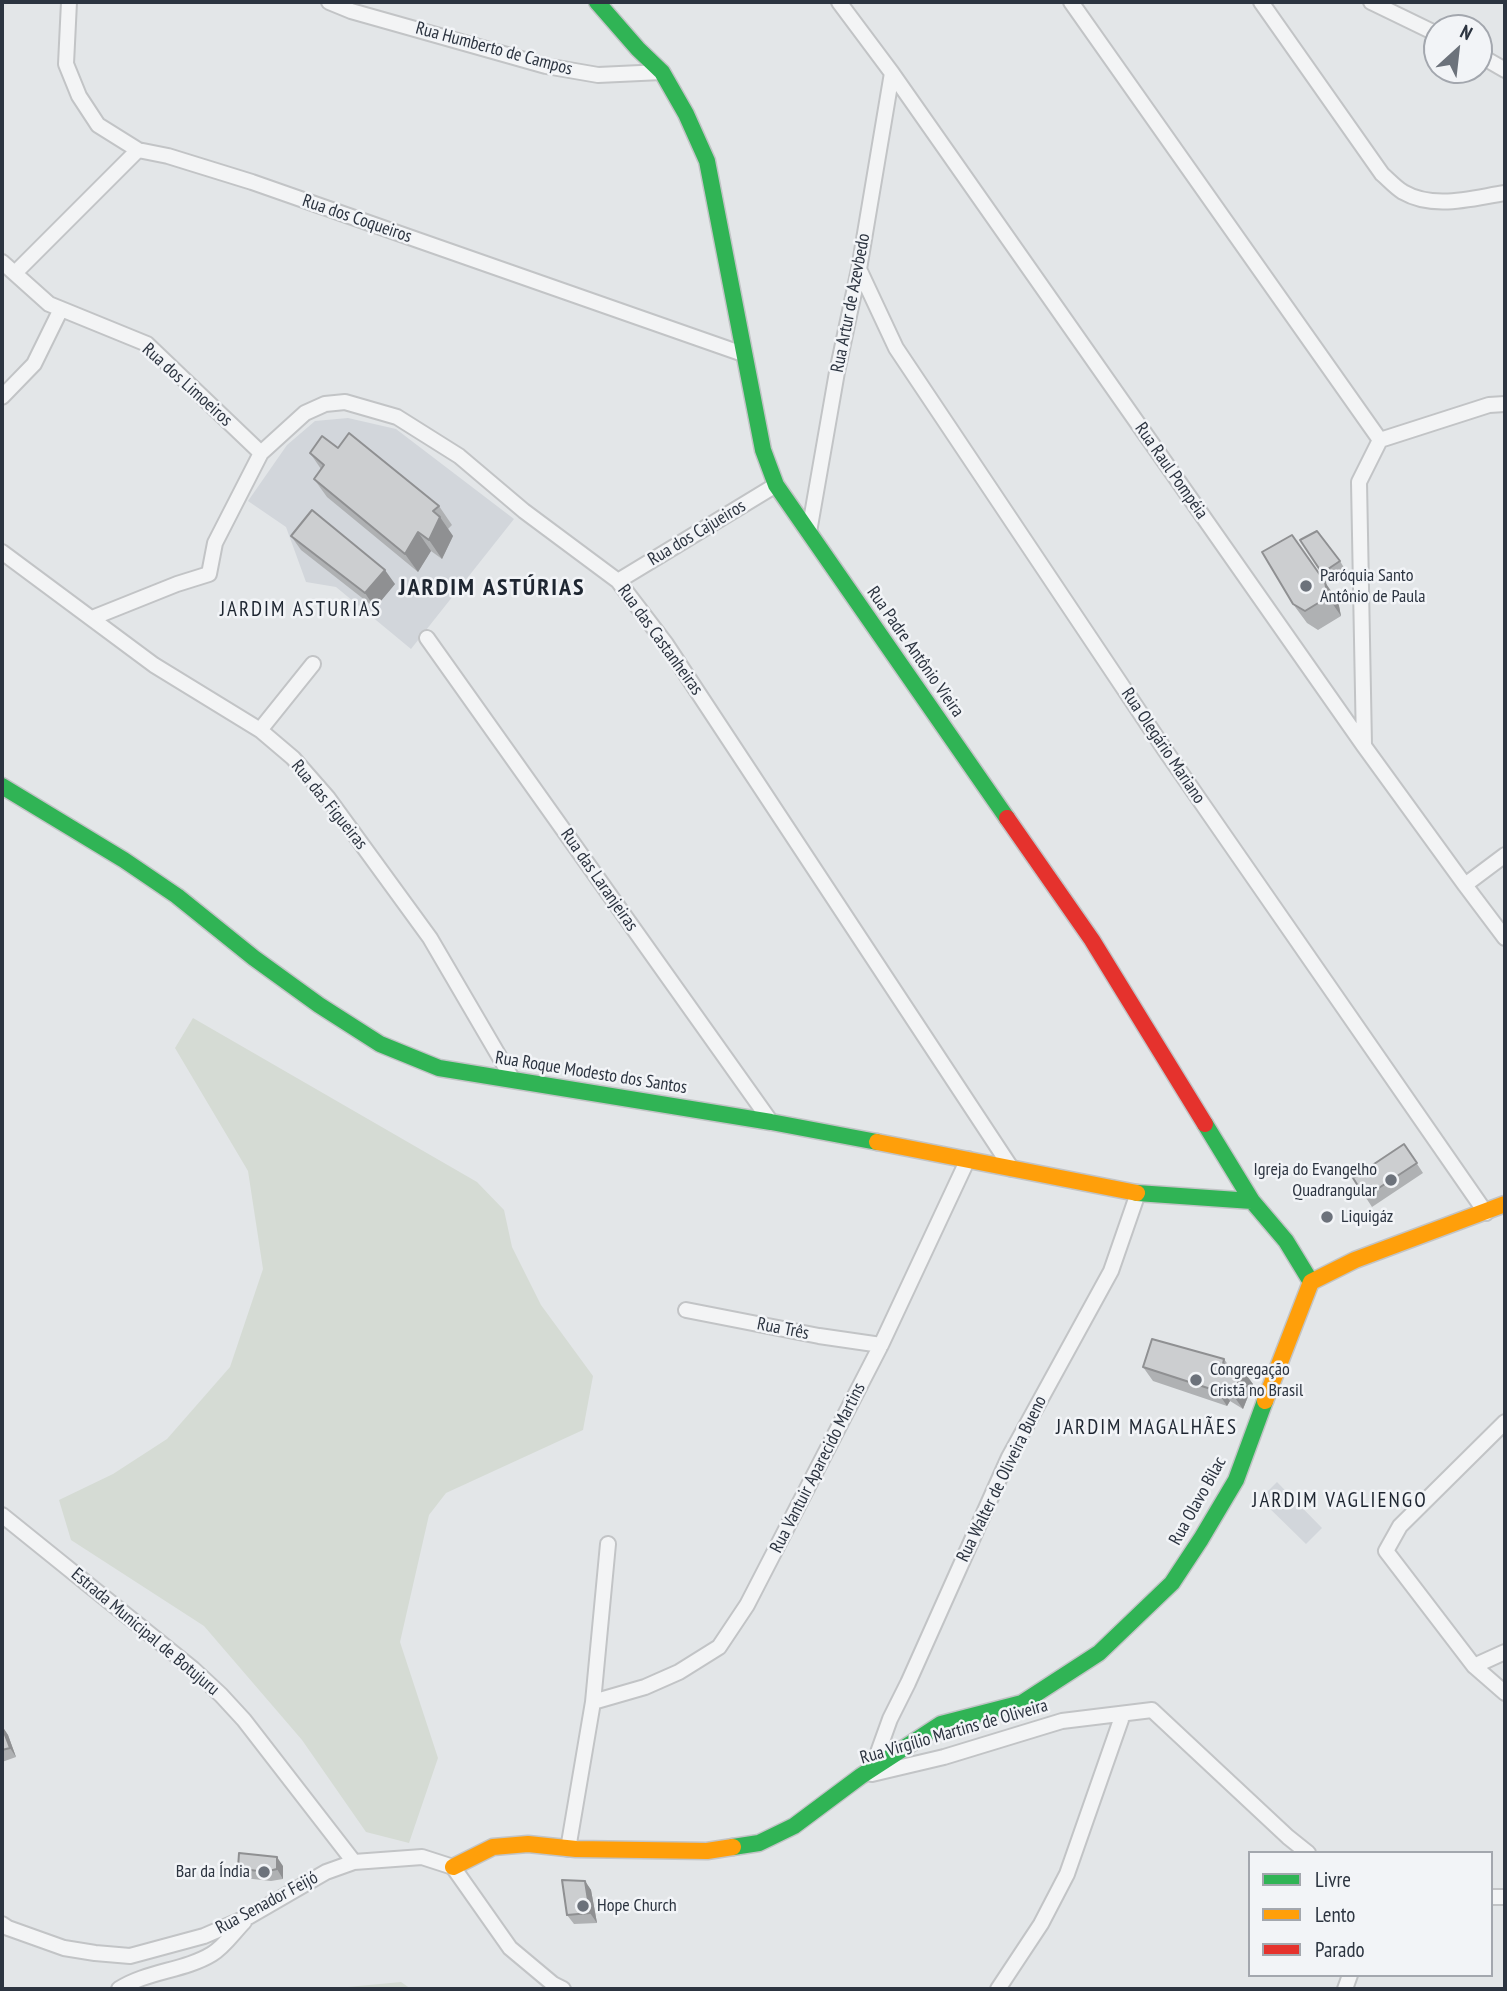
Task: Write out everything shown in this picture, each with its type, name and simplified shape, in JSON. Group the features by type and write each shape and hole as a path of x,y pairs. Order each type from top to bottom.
{"street":[{"name":"Rua dos Coqueiros","path":"69,2 66,64 79,96 98,125 138,150 168,156 252,182 743,354"},
{"name":"Rua Humberto de Campos","path":"329,2 351,11 546,65 598,75 662,72"},
{"name":"Rua Padre Antônio Vieira","path":"597,2 662,72 686,114 707,161 763,450 776,485 1092,940 1252,1201 1286,1241 1311,1282"},
{"name":"Rua Raul Pompéia","path":"839,2 892,73 1364,746 1505,938"},
{"path":"1071,2 1380,440"},
{"path":"1261,2 1382,174 1403,192 1426,201 1454,202 1505,193"},
{"path":"1371,2 1423,27"},
{"name":"Rua Artur de Azevbedo","path":"809,532 837,372 859,269 892,73"},
{"path":"15,273 138,150"},
{"name":"Rua dos Limoeiros","path":"2,262 49,304 146,344 261,453"},
{"name":"Rua Olegário Mariano","path":"859,269 896,348 1165,750 1486,1213"},
{"path":"2,397 34,363 61,309"},
{"name":"Rua das Castanheiras","path":"92,618 209,574 215,543 261,453 305,413 325,404 345,402 397,417 460,456 524,511 618,581 666,644 1012,1169"},
{"path":"1364,746 1359,482 1380,440 1489,405 1505,404"},
{"name":"Rua dos Cajueiros","path":"618,581 776,485"},
{"name":"Rua das Figueiras","path":"2,552 153,665 260,730 293,758 328,798 423,927 513,1080"},
{"name":"Rua das Laranjeiras","path":"427,638 771,1122"},
{"path":"260,730 313,664"},
{"name":"Rua Roque Modesto dos Santos","path":"2,786 156,882 319,1005 380,1044 439,1068 771,1122 1138,1193 1252,1201"},
{"path":"1465,885 1505,855"},
{"name":"Rua Vantuir Aparecido Martins","path":"593,1702 679,1672 719,1647 747,1605 881,1345 968,1159"},
{"name":"Rua Walter de Oliveira Bueno","path":"866,1772 1009,1457 1111,1271 1138,1193"},
{"path":"1311,1282 1355,1260 1505,1205"},
{"name":"Rua Olavo Bilac","path":"866,1772 941,1724 1022,1703 1099,1653 1172,1583 1236,1480 1311,1282"},
{"name":"Rua Três","path":"686,1310 881,1345"},
{"path":"1505,1422 1400,1526 1386,1551 1474,1665 1505,1693"},
{"name":"Estrada Municipal de Botujuru","path":"2,1515 185,1662 221,1695 244,1720 354,1862"},
{"path":"568,1849 593,1702 608,1544"},
{"path":"1474,1665 1505,1652"},
{"name":"Rua Virgílio Martins de Oliveira","path":"453,1867 493,1847 528,1844 568,1849 707,1851 759,1843 794,1826 866,1772 944,1757 1062,1721 1152,1710 1287,1837 1305,1851"},
{"path":"999,1989 1041,1924 1067,1874 1123,1714"},
{"name":"Rua Senador Feijó","path":"2,1924 64,1948 130,1956 204,1936 250,1916 326,1872 354,1862 422,1857 453,1867"},
{"path":"453,1867 510,1948 563,1989"},
{"path":"119,1989 130,1982 214,1953 250,1916"}],"shaded area":[{"path":"348,418 396,429 514,519 411,649 336,587 306,582 286,527 248,501 287,445 315,421"},
{"path":"193,1018 477,1182 504,1210 512,1247 541,1305 593,1376 583,1430 446,1493 429,1515 400,1642 438,1758 409,1843 366,1832 302,1740 204,1626 71,1540 59,1500 113,1474 167,1439 230,1367 263,1269 248,1171 175,1048"},
{"path":"1277,1482 1322,1528 1306,1544 1260,1499"},
{"path":"401,1982 411,1989 334,1989 337,1988"}],"building":[{"path":"349,433 439,506 433,511 440,517 429,540 418,532 405,554 314,479 324,465 310,453 322,436 338,448"},
{"path":"312,510 385,570 365,593 291,536"},
{"path":"1317,531 1340,561 1322,573 1300,540"},
{"name":"Paróquia Santo Antônio de Paula","path":"1292,535 1325,582 1328,597 1305,611 1293,604 1262,552"},
{"path":"1404,1144 1417,1163 1365,1197 1353,1178"},
{"path":"1152,1339 1224,1359 1223,1364 1243,1370 1233,1395 1220,1387 1217,1391 1143,1367"},
{"path":"2,1727 10,1748 2,1750"},
{"path":"239,1853 277,1857 277,1869 264,1872 238,1868"},
{"path":"562,1880 585,1881 590,1913 567,1915"}],"traffic: fast":[{"path":"597,2 662,72 686,114 707,161 763,450 776,485 1007,818"},
{"path":"2,786 124,860 177,896 254,958 319,1005 380,1044 439,1068 877,1142"},
{"path":"1205,1124 1252,1201 1286,1241 1311,1282"},
{"path":"1137,1193 1252,1201"},
{"path":"733,1847 759,1843 794,1826 861,1776 941,1724 1022,1703 1099,1653 1172,1583 1201,1539 1236,1480 1265,1401"}],"traffic: slow":[{"path":"877,1142 1137,1193"},
{"path":"1265,1401 1311,1282 1355,1260 1505,1204"},
{"path":"453,1867 493,1847 528,1844 576,1849 707,1851 733,1847"}],"traffic: jam":[{"path":"1007,818 1092,940 1205,1124"}],"place":[{"name":"Paróquia Santo Antônio de Paula","path":"1306,586"},
{"name":"Igreja do Evangelho Quadrangular","path":"1391,1180"},
{"name":"Liquigáz","path":"1327,1217"},
{"name":"Congregação Cristã no Brasil","path":"1196,1380"},
{"name":"Bar da Índia","path":"264,1872"},
{"name":"Hope Church","path":"583,1906"}],"district":[{"name":"JARDIM ASTÚRIAS","path":"492,588"},
{"name":"JARDIM ASTURIAS","path":"301,610"},
{"name":"JARDIM MAGALHÃES","path":"1147,1428"},
{"name":"JARDIM VAGLIENGO","path":"1340,1501"}]}
